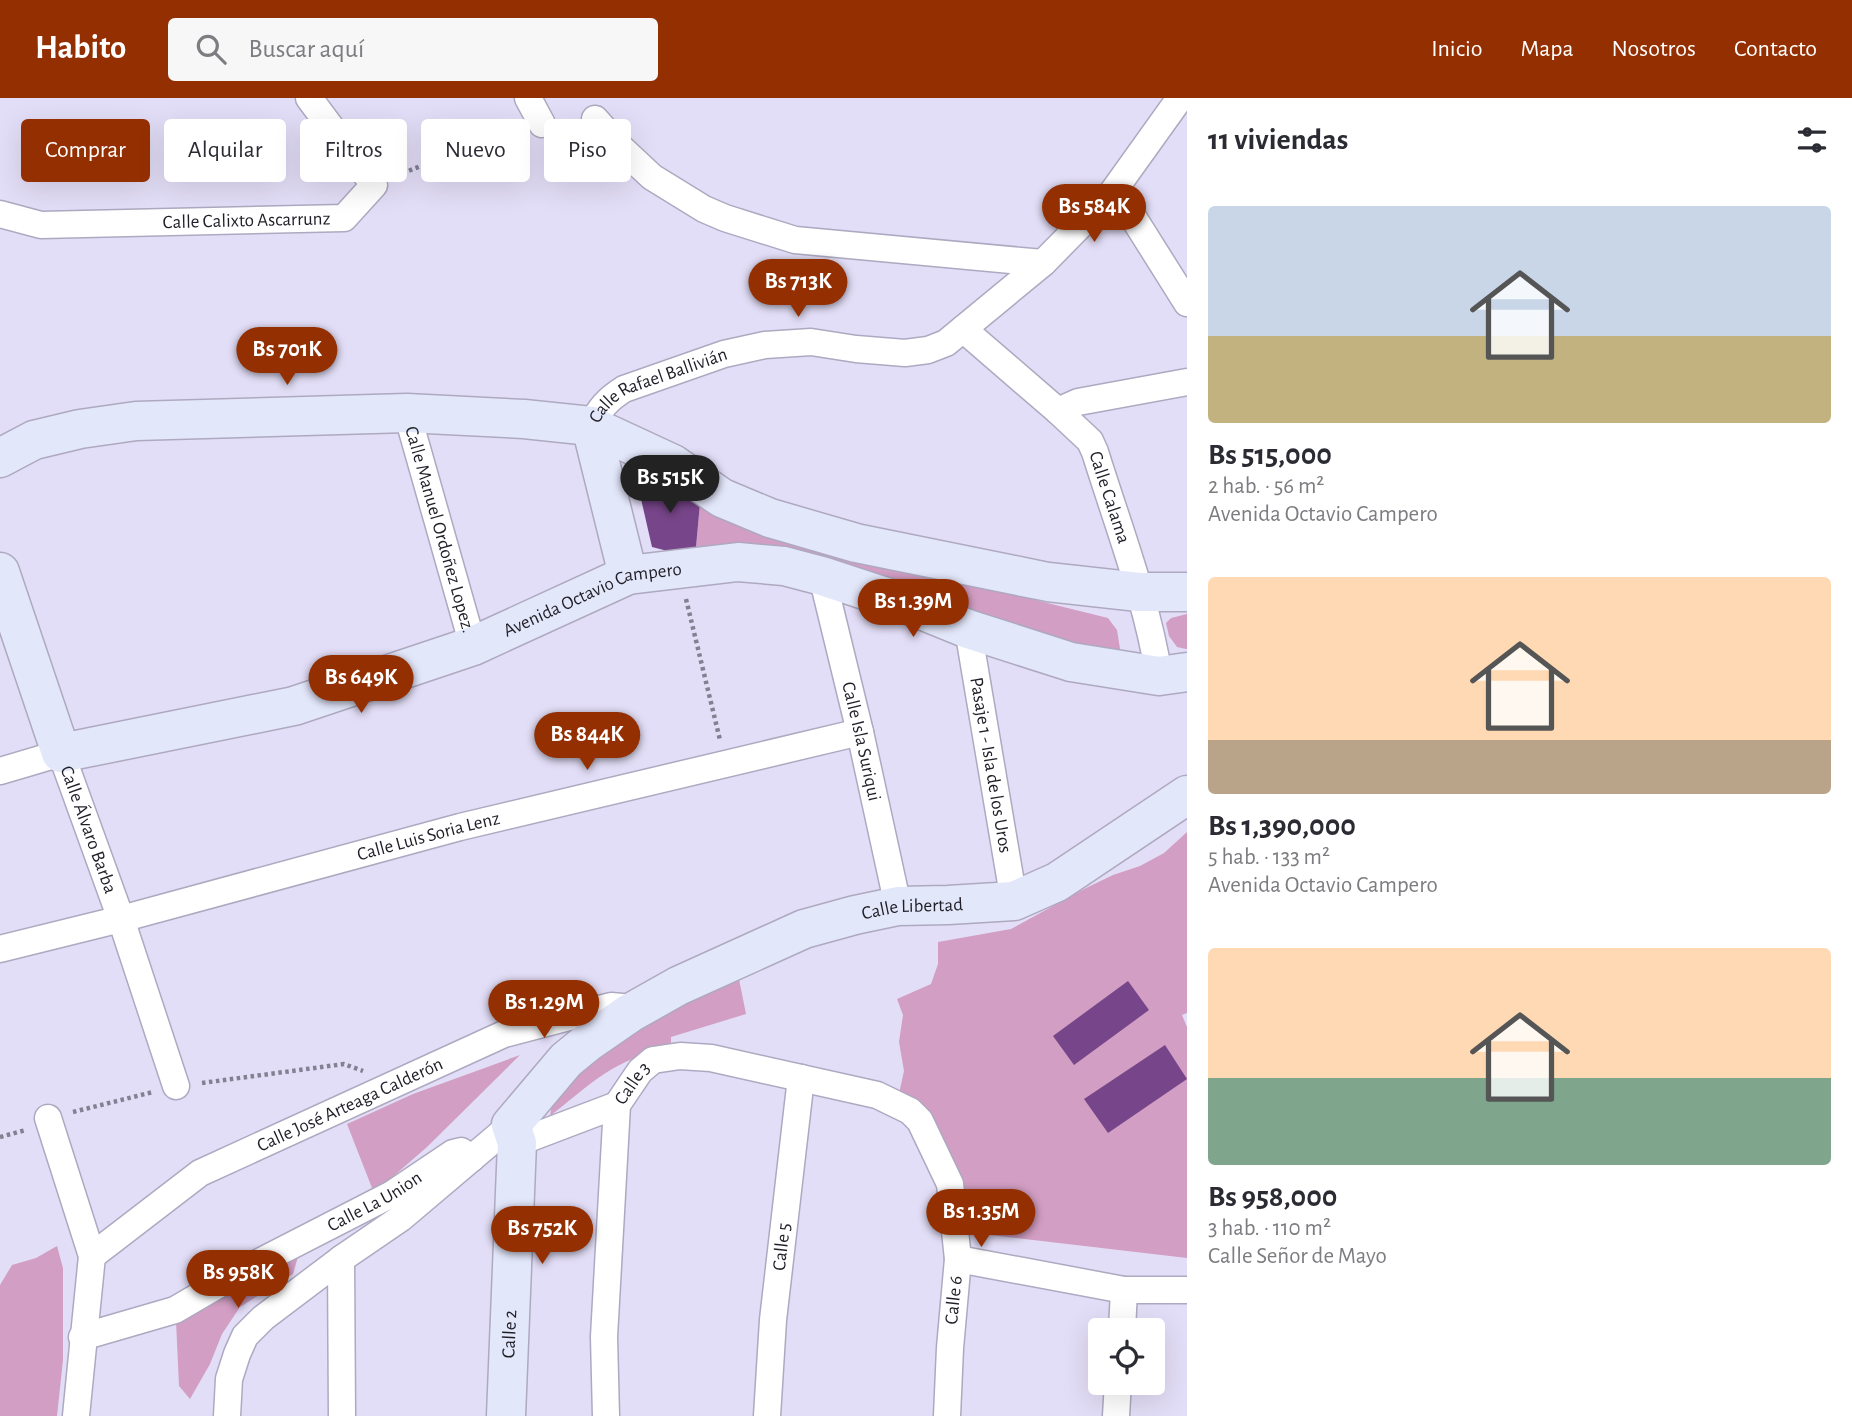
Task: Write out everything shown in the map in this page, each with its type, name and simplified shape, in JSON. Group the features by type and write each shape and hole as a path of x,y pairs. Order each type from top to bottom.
{"street":[{"path":"309,98 374,185"},
{"path":"528,98 542,124"},
{"name":"Calle Rafael Ballivián","path":"0,458 34,440 80,429 136,421 407,413 524,419 591,426 598,410 624,389 724,354 765,345 811,342 905,353 928,350 946,343 1043,263 1112,193 1180,98"},
{"path":"631,157 652,177 704,209 795,240 1043,263"},
{"name":"Calle Calixto Ascarrunz","path":"0,214 41,225 344,218 374,185"},
{"path":"1112,193 1126,206 1187,303"},
{"name":"Calle Calama","path":"963,329 1090,441 1155,650 1173,674"},
{"path":"1058,411 1078,402 1187,382"},
{"name":"Calle Manuel Ordoñez Lopez.","path":"407,413 473,646"},
{"path":"591,426 628,575"},
{"path":"591,426 673,464 722,499 770,518 856,543 1048,582 1139,592 1187,592"},
{"name":"Avenida Octavio Campero","path":"0,771 61,753 294,706 473,646 628,575 738,562 784,566 822,576 904,603 968,629 1071,662 1173,674"},
{"name":"Calle Álvaro Barba","path":"0,572 176,1086"},
{"name":"Calle Isla Suriqui","path":"822,576 898,906"},
{"name":"Pasaje 1 - Isla de los Uros","path":"968,629 1014,901"},
{"name":"Calle Luis Soria Lenz","path":"0,949 460,827 860,732"},
{"name":"Calle Libertad","path":"630,1013 678,986 804,929 898,906 1014,901 1057,882 1187,795"},
{"name":"Calle José Arteaga Calderón","path":"92,1256 200,1173 402,1079 504,1034 611,1006 622,1007 630,1013"},
{"path":"514,1134 566,1060 630,1013"},
{"name":"Calle 3","path":"606,1416 604,1336 617,1105 640,1071 653,1060 680,1056 711,1058 877,1095 910,1111"},
{"name":"Calle 5","path":"767,1416 773,1320 801,1078"},
{"path":"227,1416 229,1379 237,1354 245,1336 263,1318 401,1218 472,1158 514,1134 617,1105"},
{"name":"Calle 6","path":"910,1111 920,1121 950,1184 958,1259 947,1416"},
{"path":"48,1118 92,1256 76,1416"},
{"name":"Calle 2","path":"506,1416 514,1134"},
{"name":"Calle La Union","path":"82,1337 175,1310 240,1272 391,1194 453,1153 461,1151 472,1158"},
{"path":"341,1259 342,1416"},
{"path":"958,1259 1124,1290 1187,1290"},
{"path":"1123,1318 1124,1290"},
{"path":"1116,1416 1117,1395"}],"path":[{"path":"374,185 448,155 542,124"},
{"path":"679,568 725,763"}],"shaded area":[{"path":"700,503 830,549 1108,618 1117,630 1122,661 809,556 756,544 720,549 695,558"},
{"path":"1187,614 1186,649 1177,647 1169,636 1166,623 1171,618"},
{"path":"1187,832 1187,1013 1182,1015 1187,1027 1187,1258 981,1234 957,1226 897,1103 904,1071 899,1042 903,1015 897,999 931,984 938,964 938,942 1011,929 1086,888 1164,853"},
{"path":"738,974 746,1014 671,1037 671,1053 653,1054 621,1064 550,1116 552,1104 588,1054"},
{"path":"520,1055 427,1147 374,1193 347,1124 413,1094"},
{"path":"57,1246 63,1268 63,1360 57,1416 0,1416 0,1285 12,1265 36,1258"},
{"path":"300,1250 293,1274 240,1307 222,1334 210,1364 190,1399 179,1386 176,1321"}],"building":[{"path":"666,476 700,503 695,558 652,547 636,477"},
{"path":"1128,981 1149,1010 1074,1065 1053,1036"},
{"path":"1165,1045 1187,1079 1108,1133 1084,1099"}]}
